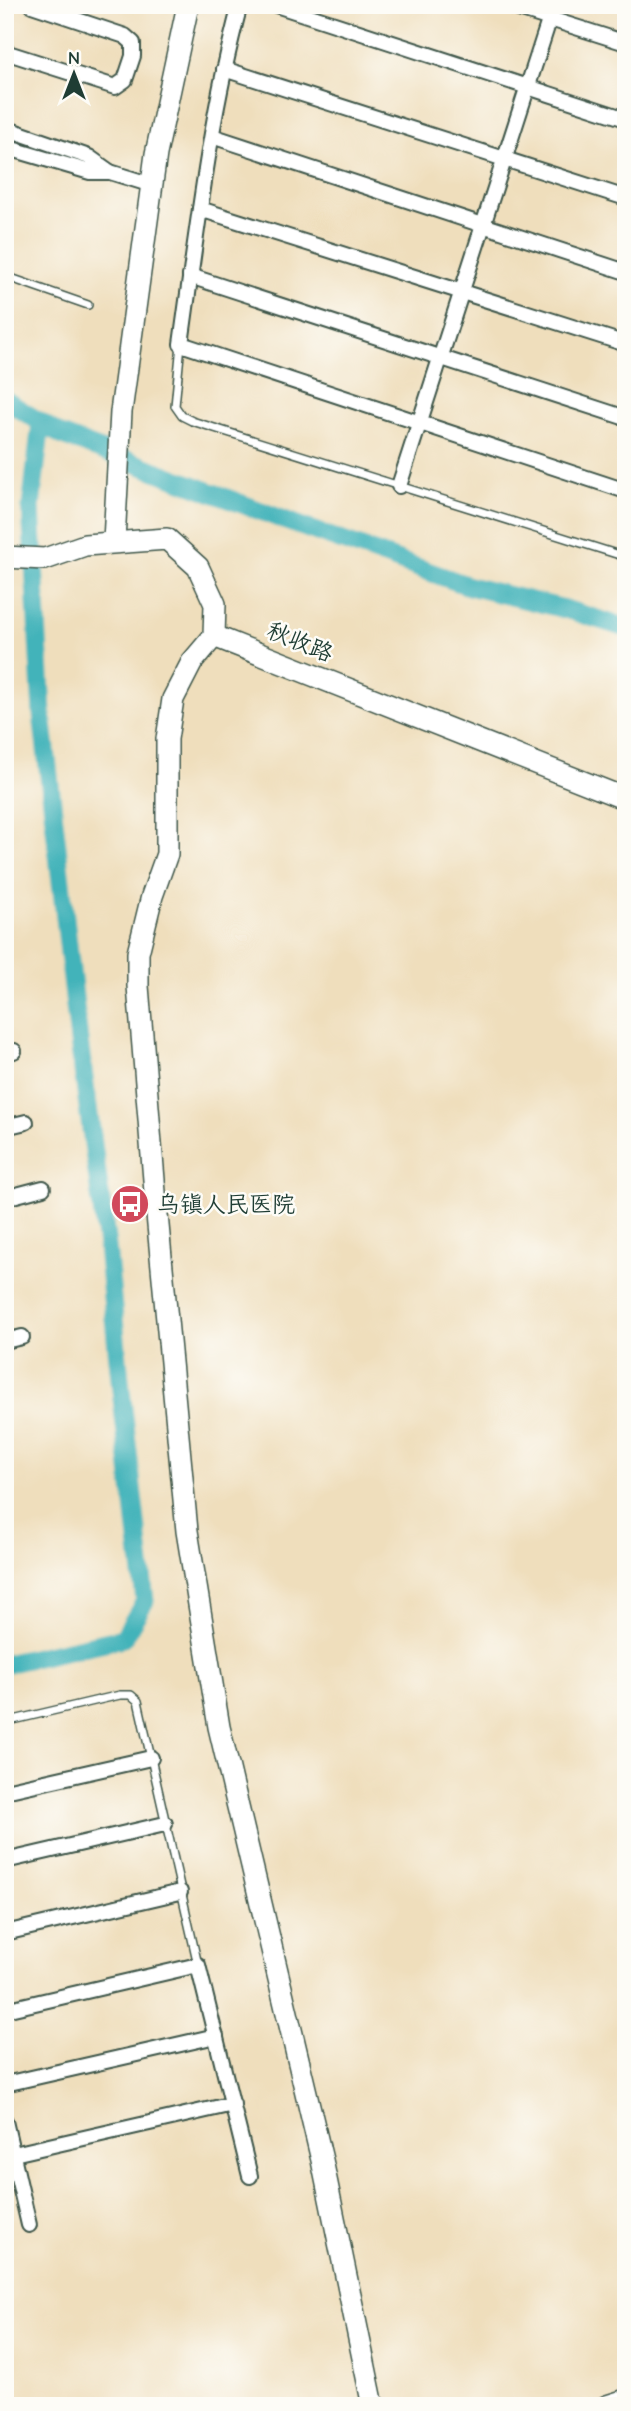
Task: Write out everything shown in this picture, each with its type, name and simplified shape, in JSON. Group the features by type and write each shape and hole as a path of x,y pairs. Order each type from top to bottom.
{"street":[{"path":"5,52 115,86 125,80 133,56 133,43 125,36 32,5"},
{"path":"114,541 121,412 156,153 188,5"},
{"path":"240,5 224,69 212,136 181,344 626,491"},
{"path":"276,5 626,119"},
{"path":"506,5 552,12 626,43"},
{"path":"399,486 552,12"},
{"path":"224,69 626,198"},
{"path":"5,128 89,157 110,172"},
{"path":"212,136 626,272"},
{"path":"5,147 90,172 110,172 152,185"},
{"path":"200,209 626,344"},
{"path":"190,276 626,418"},
{"path":"5,557 44,559 85,545 167,538 198,568 215,604 214,636 192,662 173,699 167,739 167,854 152,896 138,953 138,986 156,1204 187,1531 219,1727 321,2160 373,2406"},
{"name":"秋收路","path":"214,636 626,799"},
{"path":"5,1127 26,1122"},
{"path":"5,1198 43,1188"},
{"path":"5,1341 22,1337"},
{"path":"5,1791 151,1758"},
{"path":"5,1861 165,1824"},
{"path":"5,1933 180,1892"},
{"path":"5,2010 198,1965 250,2176"},
{"path":"5,2084 216,2036"},
{"path":"9,2155 233,2104"},
{"path":"5,2121 9,2155 29,2225"},
{"path":"607,2406 626,2400"}],"lane":[{"path":"5,276 88,305"},
{"path":"181,344 175,406 182,416 192,421 626,557"},
{"path":"5,1722 120,1695 131,1695 138,1701 198,1965"}],"waterway":[{"path":"5,400 61,435 292,523 469,586 565,609 626,628"},
{"path":"5,1664 123,1638 145,1601 107,1246 79,1041 42,714 31,507 41,423"}],"place":[{"name":"乌镇人民医院","path":"130,1204"}]}
